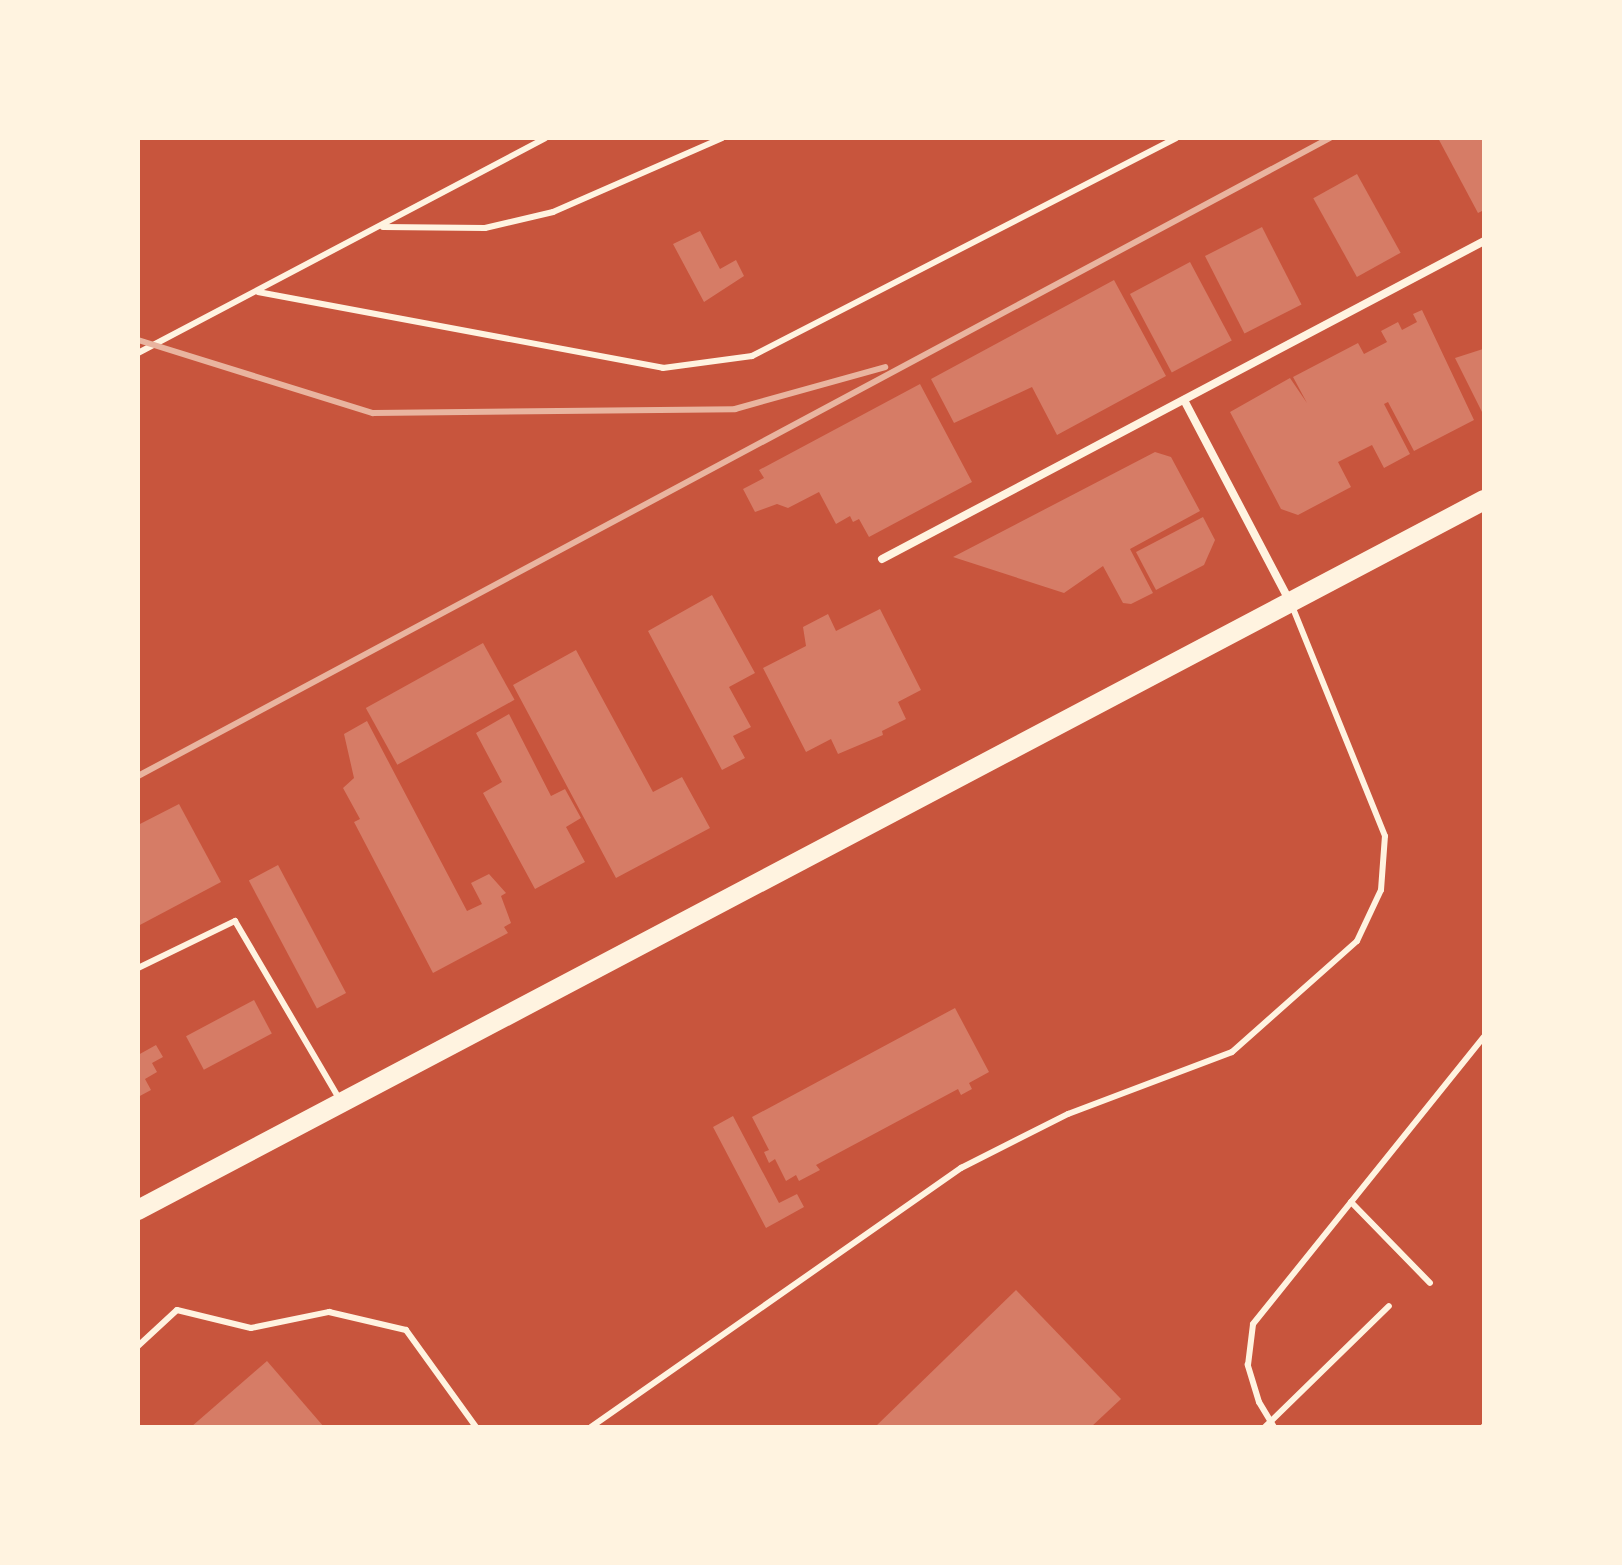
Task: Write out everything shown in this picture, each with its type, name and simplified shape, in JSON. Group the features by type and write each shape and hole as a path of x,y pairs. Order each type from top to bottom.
{"main road":[{"path":"138,1210 1484,500"}],"street":[{"path":"882,559 1484,241"},
{"path":"1184,400 1291,603"}],"lane":[{"path":"138,353 545,138"},
{"path":"379,227 485,228 553,212 722,138"},
{"path":"258,292 663,368 752,356 1176,138"},
{"path":"591,1427 961,1168 1068,1114 1232,1052 1357,941 1381,890 1385,836 1291,603"},
{"path":"138,968 235,921 342,1103"},
{"path":"1274,1423 1259,1402 1248,1365 1253,1324 1484,1037"},
{"path":"1351,1202 1430,1283"},
{"path":"1265,1427 1274,1423 1389,1306"},
{"path":"138,1346 177,1310 251,1328 329,1312 344,1315 406,1330 476,1427"}],"building":[{"path":"1438,138 1484,138 1484,210 1478,213"},
{"path":"1357,174 1401,253 1357,277 1313,198"},
{"path":"1262,227 1301,305 1244,334 1205,256"},
{"path":"700,231 720,269 736,260 744,276 704,302 673,244"},
{"path":"1190,262 1232,341 1172,373 1130,294"},
{"path":"1114,280 1166,376 1057,435 1032,387 954,423 931,379"},
{"path":"1422,310 1474,420 1414,451 1388,402 1384,404 1410,454 1384,468 1372,445 1338,462 1351,487 1298,515 1281,509 1230,412 1290,378 1307,403 1293,377 1358,343 1364,354 1387,342 1381,331 1398,322 1402,330 1417,322 1413,314"},
{"path":"1483,349 1484,352 1484,416 1455,358"},
{"path":"920,384 972,482 869,537 859,519 853,522 850,516 836,524 819,492 788,508 777,504 755,512 743,489 764,478 759,470"},
{"path":"1155,452 1171,457 1200,511 1130,549 1153,593 1131,604 1123,603 1103,566 1064,593 953,557"},
{"path":"1203,517 1215,540 1204,565 1156,590 1136,552"},
{"path":"712,595 755,673 729,687 751,727 733,736 745,758 722,770 648,631"},
{"path":"880,609 921,690 898,702 906,719 882,731 883,735 838,754 831,739 806,752 763,668 806,646 803,627 828,614 836,631"},
{"path":"483,643 515,700 397,765 366,708"},
{"path":"576,650 653,792 682,777 710,828 616,878 513,685"},
{"path":"509,714 551,796 565,789 581,818 566,827 585,862 535,889 483,793 502,782 476,733"},
{"path":"367,721 467,911 482,904 471,883 489,874 506,893 501,896 511,923 504,927 508,933 433,973 354,822 360,819 343,788 354,778 344,734"},
{"path":"179,804 221,882 138,926 138,825"},
{"path":"278,865 346,993 317,1009 249,880"},
{"path":"254,1000 272,1034 204,1070 186,1036"},
{"path":"955,1008 989,1072 969,1083 972,1089 961,1095 958,1089 816,1165 820,1170 799,1181 796,1175 786,1181 775,1159 769,1163 764,1152 769,1150 752,1117"},
{"path":"156,1045 163,1057 152,1063 157,1072 145,1079 151,1090 138,1097 138,1055"},
{"path":"733,1116 779,1203 797,1194 804,1207 766,1228 713,1127"},
{"path":"1016,1290 1121,1399 1091,1427 875,1427"},
{"path":"267,1361 324,1427 191,1427"}],"railway":[{"path":"138,776 1330,138"},
{"path":"138,340 373,413 735,409 885,367"}]}
